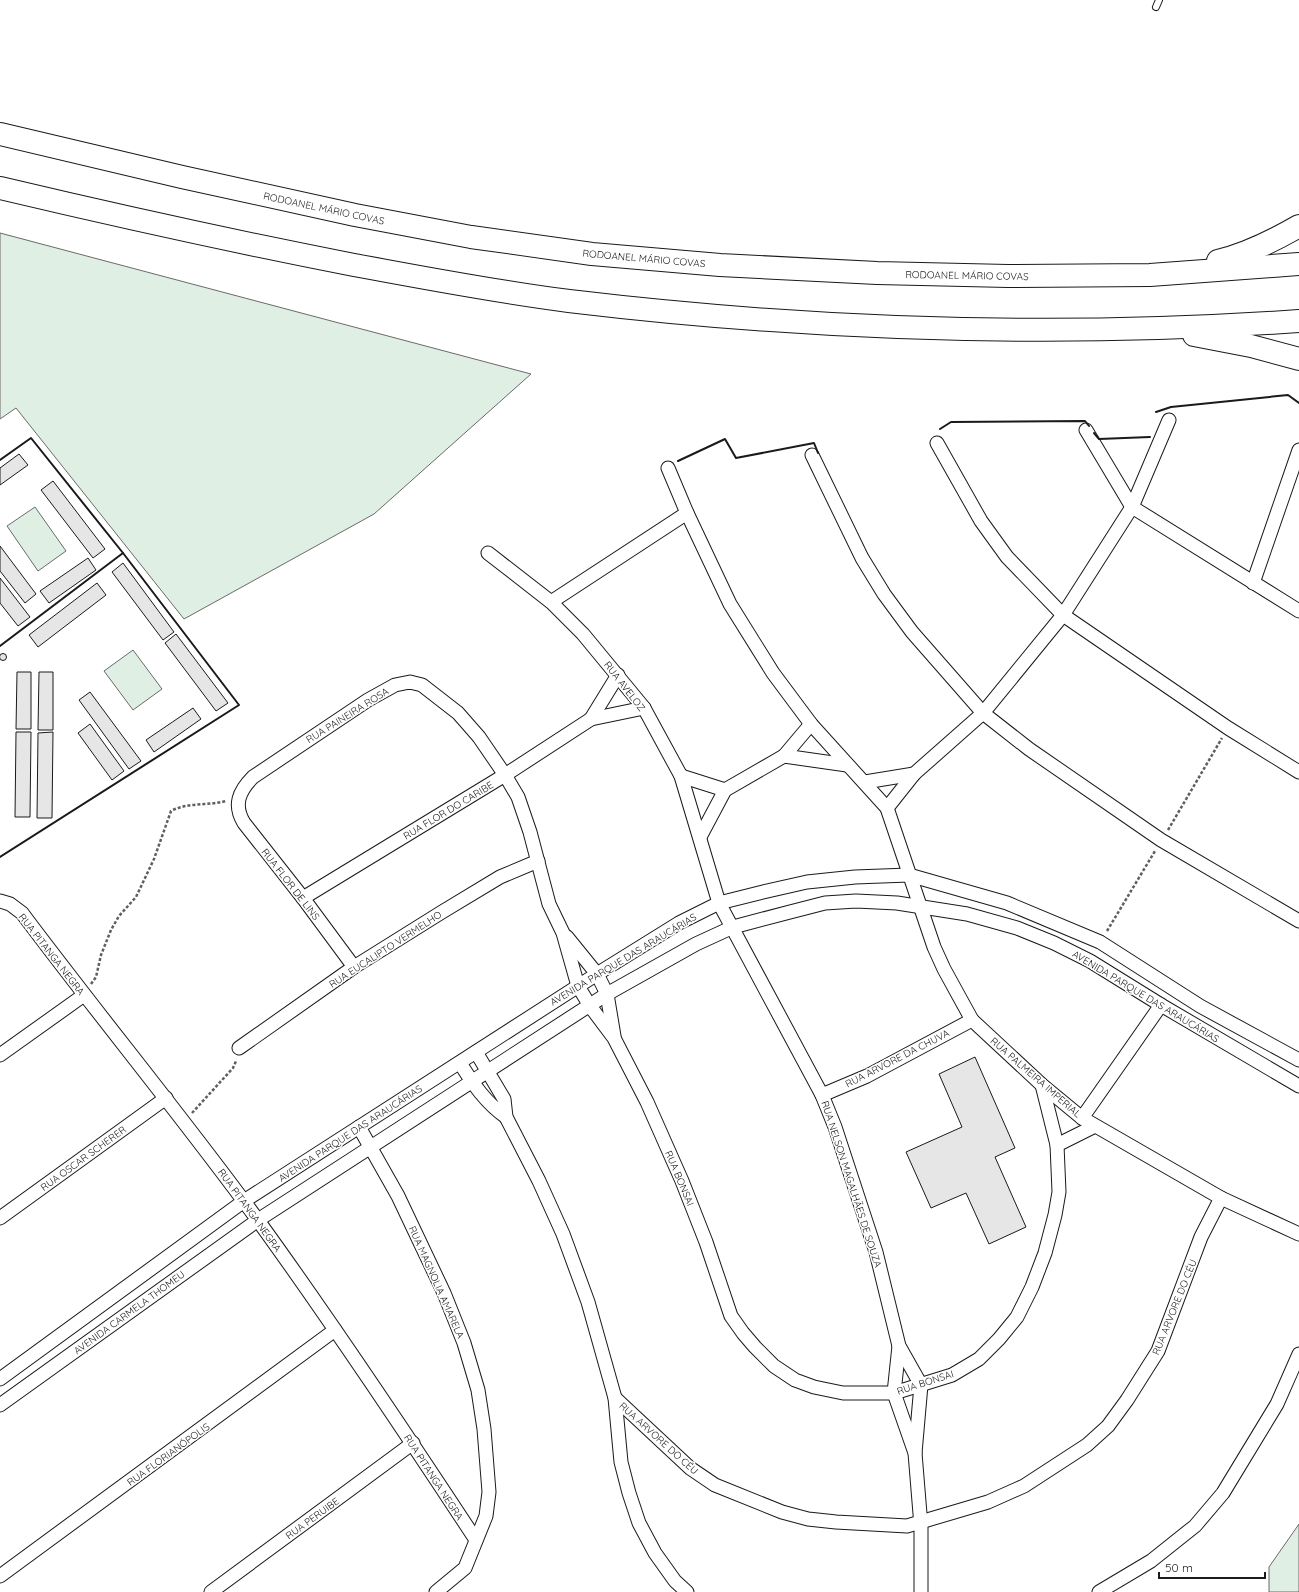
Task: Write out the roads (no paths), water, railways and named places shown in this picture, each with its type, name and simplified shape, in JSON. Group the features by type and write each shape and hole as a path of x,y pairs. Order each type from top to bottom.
{"highway":[{"name":"RODOANEL MÁRIO COVAS","path":"0,134 182,177 356,215 471,237 592,254 720,265 877,273 1008,276 1150,275 1299,264"},
{"path":"0,188 308,256 423,278 567,301 721,316 888,328 996,331 1161,329 1299,321"},
{"path":"1150,275 1220,261 1246,253 1279,238 1299,226"},
{"path":"1161,329 1251,346 1299,359"}],"street":[{"path":"668,468 687,513 730,604 773,673 811,724 846,765 864,782 887,808 914,774 983,713 1063,615 1132,507 1170,420"},
{"path":"1086,430 1132,507 1299,611"},
{"path":"937,443 981,521 1007,557 1037,590 1063,615 1228,728 1299,772"},
{"path":"1253,582 1299,450"},
{"path":"812,455 862,558 884,594 912,632 983,713 1029,750 1155,836 1299,921"},
{"path":"551,602 687,513"},
{"name":"RUA AVELOZ","path":"488,554 551,602 583,634 644,708 681,776 719,903"},
{"path":"591,719 618,675"},
{"name":"RUA PAINEIRA ROSA","path":"238,797 243,787 253,777 368,700 395,685 410,682 422,686 458,713 479,737 518,797 538,861 549,904 563,933"},
{"path":"591,719 644,708"},
{"name":"RUA FLOR DO CARIBE","path":"303,898 505,775 591,719"},
{"path":"700,837 725,790 784,756 811,724"},
{"path":"784,756 846,765"},
{"path":"864,782 914,774"},
{"path":"681,776 725,790"},
{"name":"RUA FLOR DE LINS","path":"238,797 240,816 244,823 303,898 354,967"},
{"name":"RUA PALMEIRA IMPERIAL","path":"887,808 909,875 944,969 972,1020 1042,1085 1082,1118 1221,1198 1299,1234"},
{"name":"RUA EUCALIPTO VERMELHO","path":"239,1048 354,967 500,877 538,861"},
{"name":"AVENIDA PARQUE DAS ARAUCÁRIAS","path":"244,1201 578,986 679,923 719,903 807,882 855,877 909,875 1007,903 1100,942 1200,1006 1299,1060"},
{"name":"RUA PITANGA NEGRA","path":"0,901 10,904 22,913 84,996 166,1098 244,1201 413,1443 476,1540"},
{"name":"AVENIDA PARQUE DAS ARAUCÁRIAS","path":"258,1220 487,1070 590,1006 606,994 696,944 733,928 825,903 856,901 920,905 967,914 1017,928 1090,960 1161,1005 1299,1086"},
{"name":"RUA NELSON MAGALHÃES DE SOUZA","path":"719,903 822,1095 835,1127 876,1252 899,1346 921,1385"},
{"path":"563,933 597,974 606,994 614,1038"},
{"path":"563,933 578,986 590,1006 614,1038"},
{"path":"0,1055 84,996"},
{"path":"1082,1118 1161,1005"},
{"name":"RUA ARVORE DA CHUVA","path":"822,1095 867,1076 972,1020"},
{"name":"RUA BONSAI","path":"614,1038 647,1102 682,1181 706,1242 731,1316 743,1333 774,1366 814,1387 843,1393 894,1393 952,1375 979,1359 999,1339 1017,1317 1032,1287 1046,1253 1059,1192 1057,1145 1042,1085"},
{"path":"476,1052 504,1099 506,1117 539,1181 563,1234 588,1302 615,1398 621,1462 639,1523 655,1553 675,1581 687,1592"},
{"path":"460,1063 471,1081 491,1107 506,1117"},
{"name":"RUA OSCAR SCHERER","path":"0,1218 166,1098"},
{"path":"1057,1145 1095,1126"},
{"name":"RUA MAGNOLIA AMARELA","path":"359,1127 398,1196 444,1293 464,1344 478,1390 484,1429 489,1492 486,1516 465,1568 436,1592"},
{"name":"RUA ARVORE DO CÉU","path":"615,1398 690,1468 715,1485 760,1504 795,1516 836,1522 907,1526 988,1502 1024,1486 1087,1445 1108,1426 1128,1400 1158,1351 1202,1237 1221,1198"},
{"path":"0,1379 182,1248 244,1201"},
{"name":"AVENIDA CARMELA THOMEU","path":"0,1405 258,1220"},
{"path":"182,1248 195,1265"},
{"name":"RUA FLORIANÓPOLIS","path":"0,1576 335,1330"},
{"name":"RUA NELSON MAGALHÃES DE SOUZA","path":"899,1346 894,1393 915,1453 921,1522 921,1592"},
{"path":"1099,1592 1151,1561 1195,1526 1223,1493 1277,1404 1299,1354"},
{"path":"915,1453 921,1385"},
{"name":"RUA PERUIBE","path":"210,1592 413,1443"}],"lane":[{"path":"1156,7 1159,0"}]}
